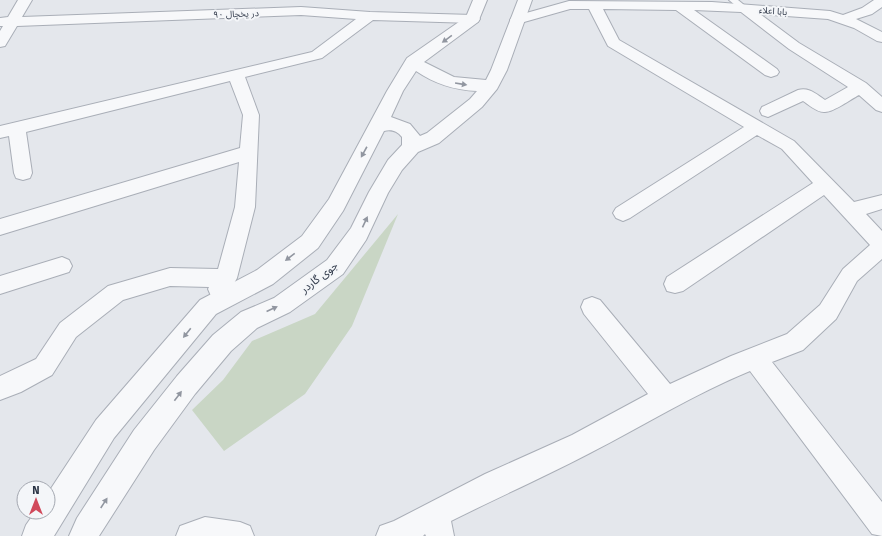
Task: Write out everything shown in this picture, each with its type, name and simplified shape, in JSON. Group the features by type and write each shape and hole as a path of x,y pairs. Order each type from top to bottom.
{"street":[{"path":"0,43 6,22 25,0"},
{"name":"جوی گاردر","path":"84,536 87,528 144,440 186,385 222,343 249,320 282,305 335,267 360,234 379,192 395,165 411,147 433,138 476,103 491,85 499,70 525,0"},
{"path":"841,20 867,11 882,1"},
{"path":"739,4 794,46 860,87 882,106"},
{"name":"بابا اعلاء","path":"517,20 569,5 739,4 830,15 859,25 882,38"},
{"path":"678,5 771,72"},
{"name":"در یخچال ۹۰","path":"6,22 85,12 157,11 236,7 302,6 370,16 477,10"},
{"path":"390,536 438,526 494,484 581,444 666,398 754,358 794,342 828,312 850,275 882,245 788,145 613,43 594,6"},
{"path":"208,307 265,277 310,242 336,205 395,91 413,62 477,10"},
{"path":"23,173 8,130 317,55 370,16"},
{"path":"413,62 436,77 449,83 466,86 491,85"},
{"path":"37,536 105,429 208,307 226,278 245,207 251,115 236,75"},
{"path":"768,111 804,94 825,107 860,87"},
{"path":"378,126 392,123 404,128 411,136 411,147"},
{"path":"623,213 756,127"},
{"path":"0,227 249,152"},
{"path":"675,284 825,184"},
{"path":"850,211 882,202"},
{"path":"0,285 62,266"},
{"path":"0,388 12,384 44,367 68,330 116,292 170,277 226,278"},
{"path":"592,307 666,398"},
{"path":"754,358 882,524"},
{"path":"190,536 205,531 240,536"}],"green space":[{"path":"398,214 352,326 305,394 224,451 192,410 223,380 252,341 315,314"}]}
